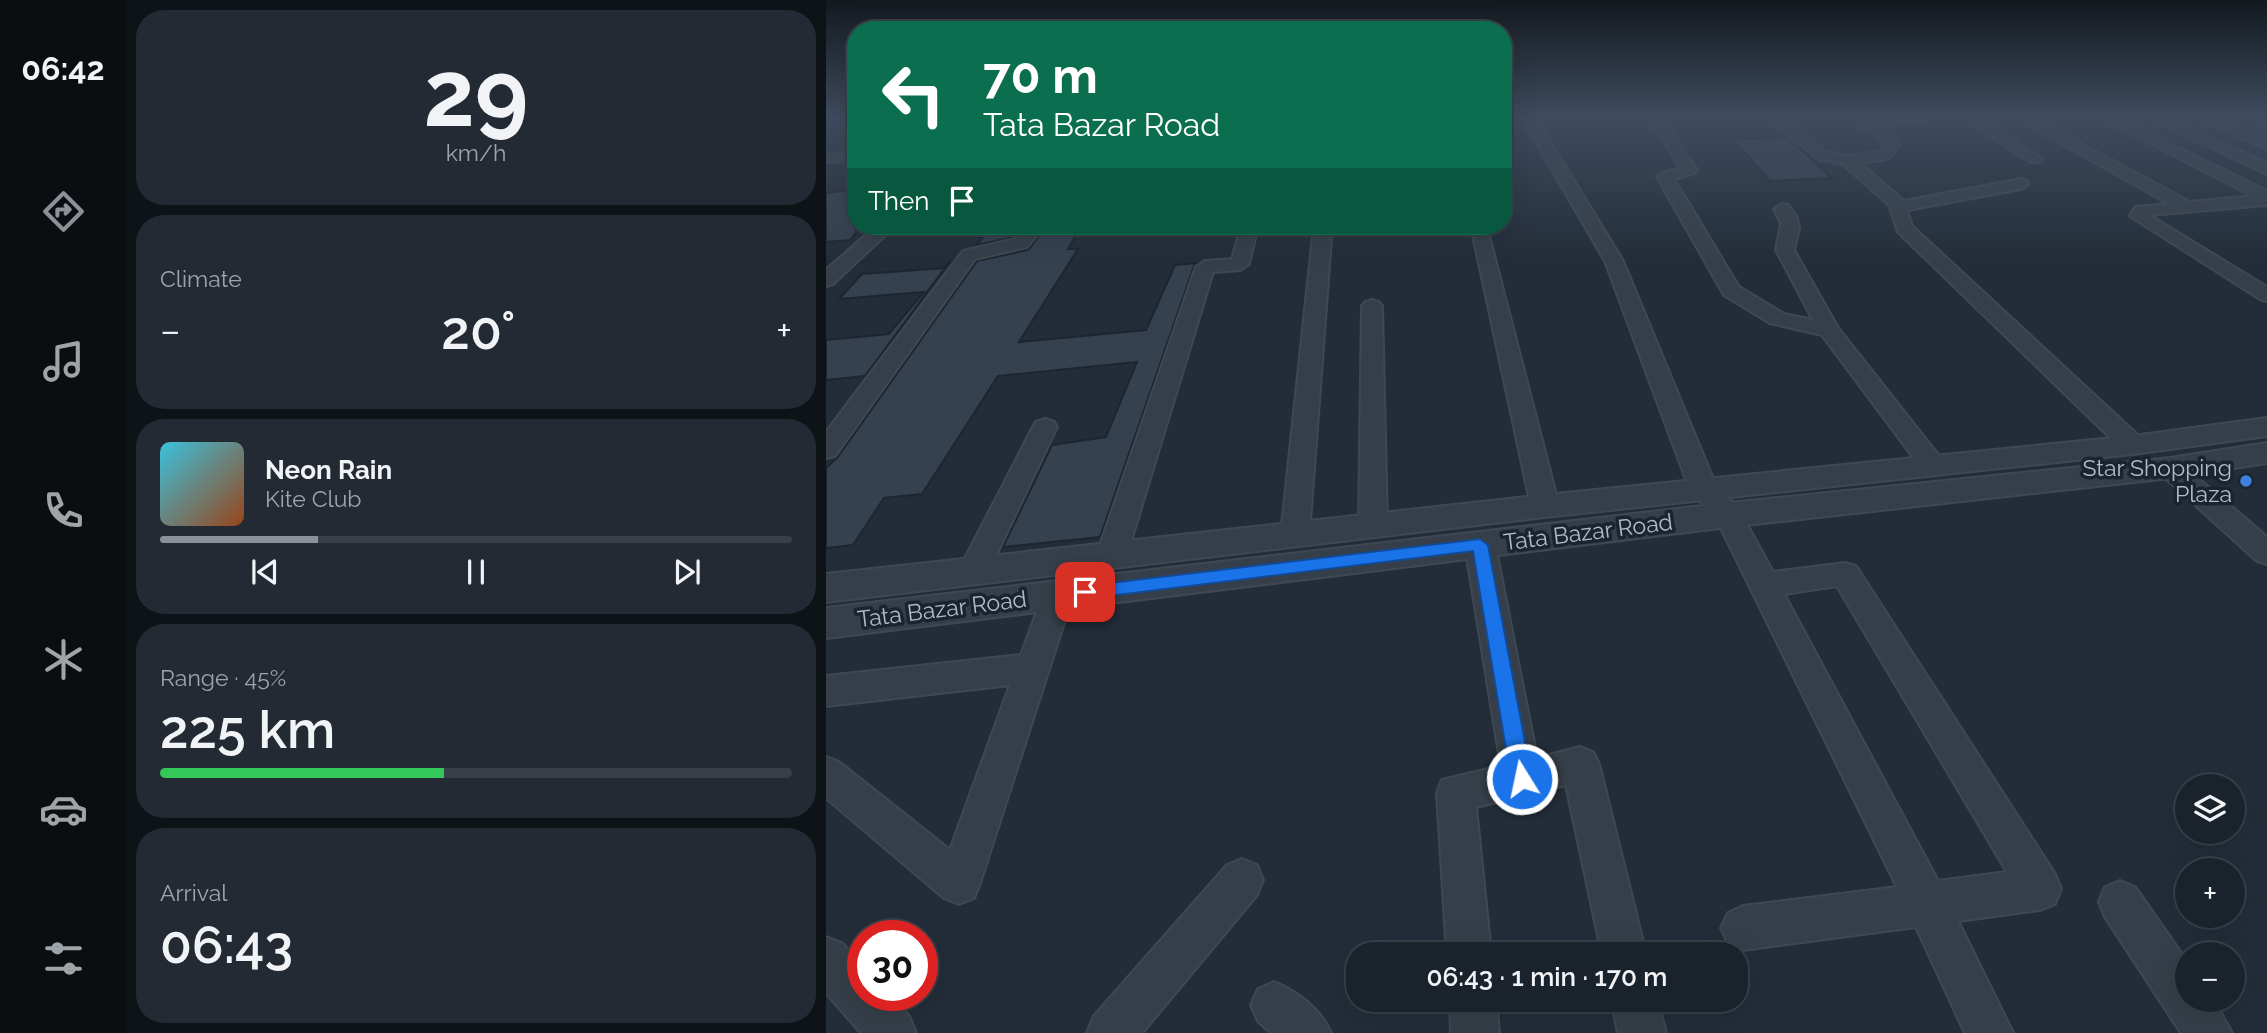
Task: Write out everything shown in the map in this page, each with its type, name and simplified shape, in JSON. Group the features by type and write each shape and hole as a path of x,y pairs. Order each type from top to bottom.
{"street":[{"path":"1557,165 1614,261 1716,503 1764,585 1927,904 1989,1033"},
{"path":"1686,165 1689,170 1665,177 1731,291 1777,319 1829,330"},
{"path":"1853,165 1898,206 1904,228 2133,445"},
{"path":"2111,165 2186,206"},
{"path":"2200,165 2267,199"},
{"path":"1898,206 1924,204 1976,191 2021,184"},
{"path":"2267,199 2141,211 2138,216 2267,295"},
{"path":"1782,209 1788,214 1791,228 1785,250 1829,330 1934,467"},
{"path":"826,280 876,235"},
{"path":"826,450 969,255 1021,243 1028,235"},
{"path":"1112,554 1205,267 1240,264 1247,235"},
{"path":"1295,535 1322,235"},
{"path":"1480,235 1545,506"},
{"path":"1372,306 1373,526"},
{"path":"974,570 1045,427"},
{"name":"Tata Bazar Road","path":"826,623 1480,545 1934,467 2267,427"},
{"name":"Tata Bazar Road","path":"826,588 1545,506 1716,503 2170,468 2267,453"},
{"path":"2170,468 2267,554"},
{"path":"1480,545 1522,779"},
{"path":"1743,928 2040,889 1844,574 1764,585"},
{"path":"826,774 959,883 1058,595"},
{"path":"826,691 1034,668"},
{"path":"1468,942 1456,793 1580,764 1621,942"},
{"path":"1111,1033 1242,880"},
{"path":"2120,902 2208,1033"},
{"path":"826,959 892,1033"},
{"path":"1474,1012 1475,1033"},
{"path":"1637,1012 1642,1033"}],"building":[{"path":"1756,165 1818,165 1831,178 1770,181"},
{"path":"847,190 847,235 854,235 850,240 826,242 826,193"},
{"path":"985,235 1016,235 1014,237 977,245"},
{"path":"1040,235 1076,235 1068,249 1078,249 1019,342 1146,330 1175,265 1197,263 1100,537 1003,547 1052,445 1106,437 1137,362 998,376 922,494 884,498 853,545 826,548 826,468 837,458 977,261 1028,250"},
{"path":"945,268 865,376 826,380 826,340 889,334 924,292 839,299 862,274"}],"place":[{"name":"Star Shopping Plaza","path":"2246,481"}],"route":[{"path":"1085,592 1480,545 1522,779"}]}
